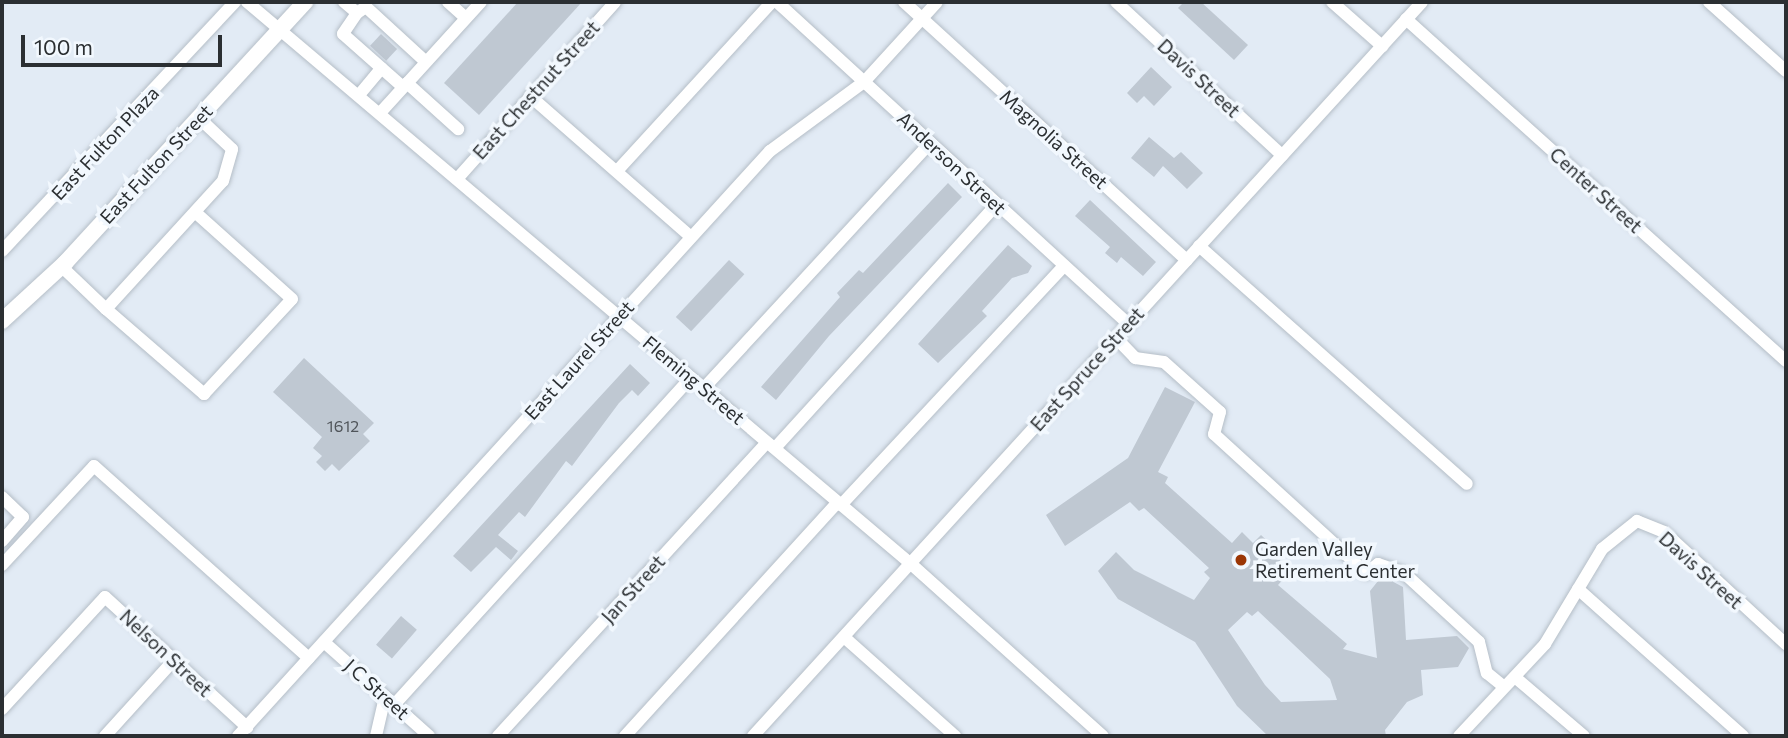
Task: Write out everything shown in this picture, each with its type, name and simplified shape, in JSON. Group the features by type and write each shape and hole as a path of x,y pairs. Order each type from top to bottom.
{"main road":[{"name":"East Fulton Street","path":"2,321 61,266 305,2"}],"street":[{"name":"East Fulton Plaza","path":"2,251 235,2"},
{"name":"Fleming Street","path":"247,2 910,563 1103,736"},
{"path":"448,2 466,18"},
{"path":"380,113 481,2"},
{"name":"East Chestnut Street","path":"457,179 615,2"},
{"path":"617,171 775,2"},
{"name":"Anderson Street","path":"775,2 1128,324"},
{"name":"Magnolia Street","path":"904,2 1186,260"},
{"name":"East Laurel Street","path":"243,731 770,151 864,82 937,2"},
{"name":"Davis Street","path":"1116,2 1282,155"},
{"path":"1332,2 1382,46"},
{"name":"East Spruce Street","path":"756,735 1422,2"},
{"path":"1709,2 1786,71"},
{"path":"347,3 357,13"},
{"path":"426,62 366,7 357,13 343,34 458,129"},
{"name":"Center Street","path":"1406,19 1786,361"},
{"path":"359,95 382,68"},
{"path":"530,96 691,237"},
{"path":"106,309 223,180 232,149 199,118"},
{"path":"704,388 930,143"},
{"name":"Jan Street","path":"498,736 996,205"},
{"path":"61,266 204,394 292,299 195,212"},
{"path":"1199,246 1466,484"},
{"path":"625,736 1063,266"},
{"path":"1116,338 1135,358 1164,362 1220,412 1214,434 1366,573 1378,564 1404,573 1479,642 1488,673 1504,687"},
{"path":"376,736 390,701 691,377"},
{"path":"2,565 94,466 309,658"},
{"path":"2,497 23,517 2,541"},
{"name":"Davis Street","path":"1459,736 1545,644 1602,550 1637,521 1664,532 1786,644"},
{"path":"1578,589 1743,736"},
{"name":"Nelson Street","path":"2,709 105,597 174,660 243,731"},
{"path":"844,637 954,736"},
{"name":"J C Street","path":"324,642 429,736"},
{"path":"105,736 174,660"},
{"path":"1516,678 1584,736"}],"building":[{"path":"518,2 582,2 479,115 444,83"},
{"path":"1184,2 1201,2 1248,45 1234,60 1178,8"},
{"path":"381,34 397,49 386,61 370,46"},
{"path":"1151,67 1172,87 1154,106 1144,96 1137,103 1127,93"},
{"path":"1149,137 1174,158 1181,152 1203,173 1187,189 1163,166 1154,177 1131,158"},
{"path":"948,183 962,197 829,336 776,400 761,387 840,297 837,293 859,270 863,273"},
{"path":"1090,200 1156,262 1143,276 1121,257 1117,263 1105,253 1110,247 1075,216"},
{"path":"1008,245 1032,266 1028,273 1012,278 982,311 987,316 938,363 918,344"},
{"path":"729,260 744,274 691,331 676,317"},
{"path":"304,358 374,423 363,434 370,441 339,471 332,464 325,471 316,462 322,456 313,448 322,437 273,392"},
{"path":"630,364 650,383 638,396 632,390 619,403 572,466 566,461 525,517 519,512 498,535 518,551 511,560 496,547 471,572 453,556"},
{"name":"Garden Valley Retirement Center","path":"1165,387 1195,402 1158,472 1168,477 1165,483 1232,543 1242,532 1253,543 1261,535 1283,556 1277,565 1289,573 1278,585 1347,644 1343,649 1377,658 1370,591 1382,576 1403,587 1406,640 1457,636 1469,648 1458,667 1421,670 1423,695 1407,702 1385,730 1386,736 1268,736 1237,706 1195,642 1118,599 1098,571 1116,552 1134,570 1194,600 1210,578 1204,572 1209,568 1144,508 1139,511 1130,502 1065,546 1046,515 1128,458","holes":["1258,611 1330,679 1337,700 1281,702 1265,685 1228,630 1247,612 1252,616"]},
{"path":"401,616 417,630 392,658 376,645"}],"place":[{"name":"Garden Valley Retirement Center","path":"1241,560"}]}
